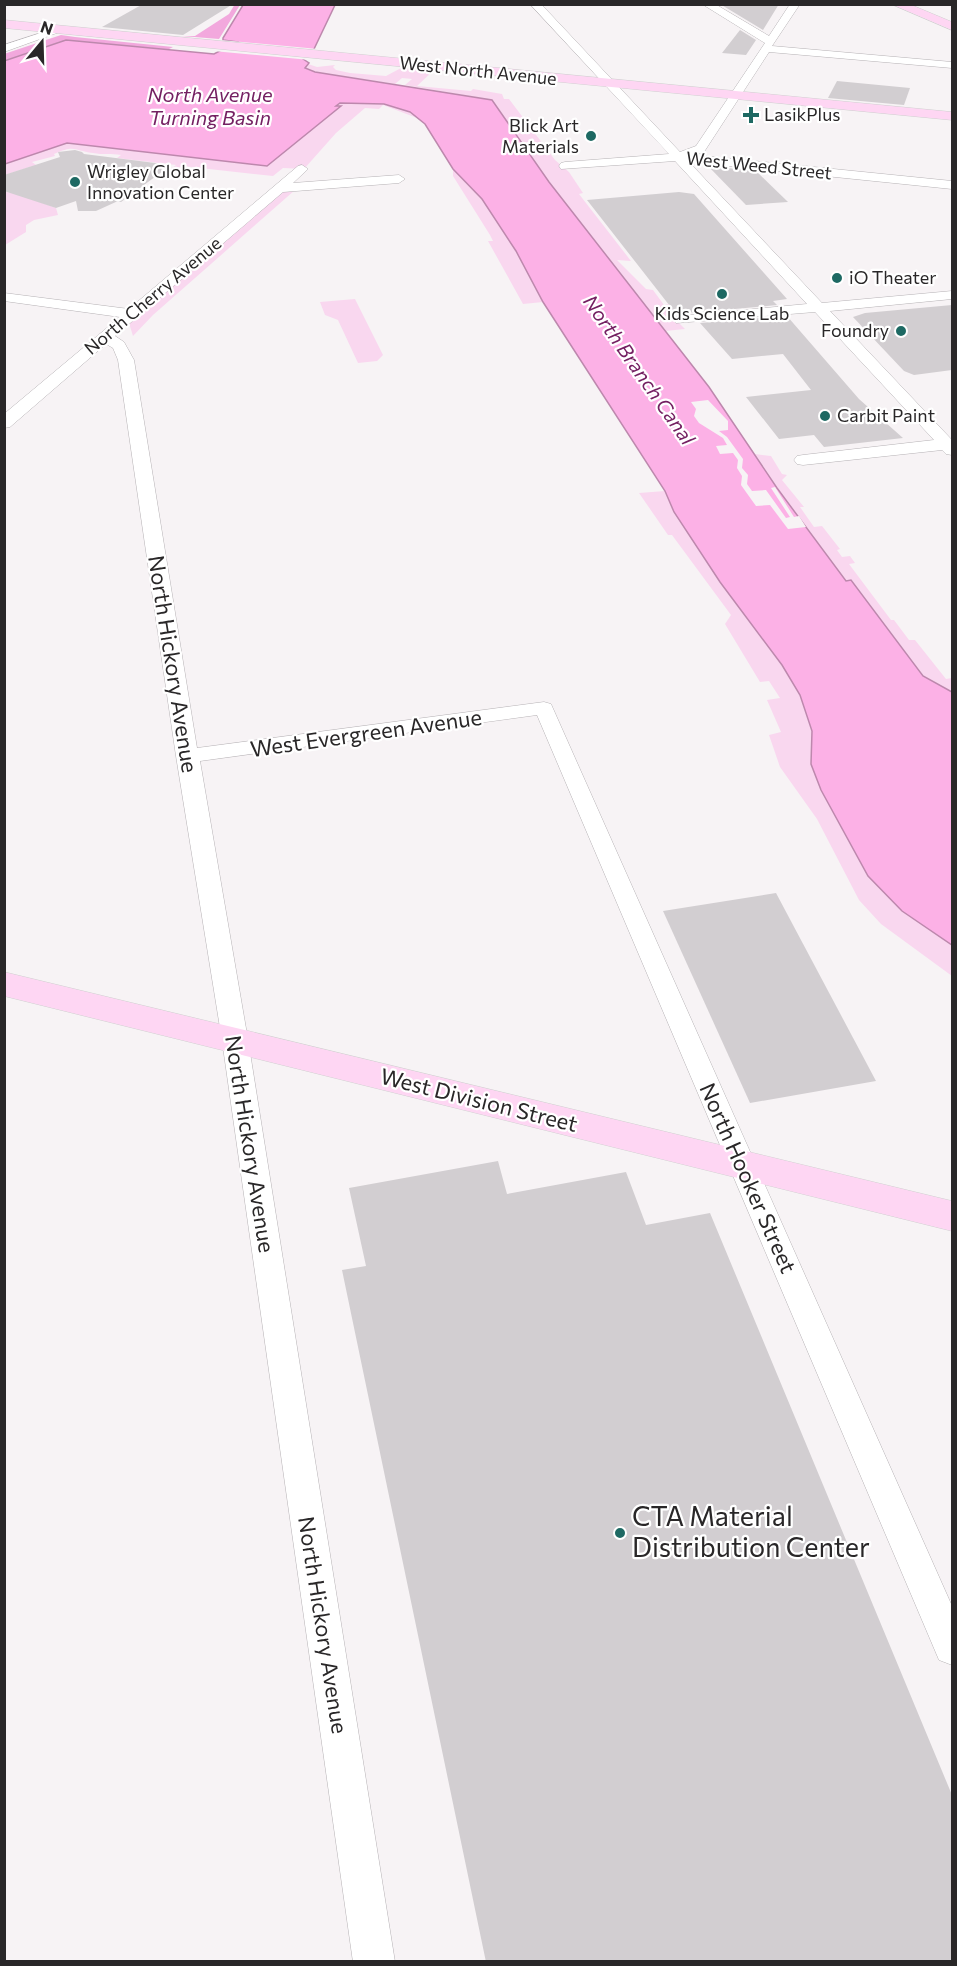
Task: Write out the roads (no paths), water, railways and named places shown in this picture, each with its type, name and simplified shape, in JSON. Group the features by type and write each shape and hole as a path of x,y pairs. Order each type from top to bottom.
{"main road":[{"path":"897,4 952,26"},
{"name":"West North Avenue","path":"4,24 952,116"},
{"name":"West Division Street","path":"4,984 952,1216"}],"street":[{"path":"535,4 677,158 951,447"},
{"path":"707,4 769,45 952,65"},
{"path":"677,158 700,149 795,4"},
{"path":"4,49 60,30"},
{"name":"West Weed Street","path":"566,166 677,158 952,185"},
{"name":"North Cherry Avenue","path":"4,423 302,169"},
{"path":"280,188 399,179"},
{"path":"681,320 952,295"},
{"path":"4,297 131,315"},
{"name":"North Hickory Avenue","path":"105,337 118,345 126,360 187,756 235,1040 374,1962"},
{"path":"802,460 951,447"},
{"name":"West Evergreen Avenue","path":"187,756 544,708"},
{"name":"North Hooker Street","path":"544,708 952,1647"}],"water":[{"name":"North Branch Canal","path":"243,5 335,5 314,49 303,59 309,63 305,68 315,72 492,100 549,182 709,387 777,488 846,581 851,580 923,676 952,692 952,945 902,911 868,876 821,790 811,764 812,731 800,695 782,665 720,582 674,512 665,491 543,302 516,251 482,199 453,169 425,124 410,112 384,104 340,103 336,106 341,106 267,166 67,143 5,164 4,61 66,40 214,54 237,42 223,40 223,38"}],"place":[{"name":"LasikPlus","path":"751,115"},
{"name":"Blick Art Materials","path":"591,136"},
{"name":"Wrigley Global Innovation Center","path":"75,182"},
{"name":"iO Theater","path":"837,278"},
{"name":"Kids Science Lab","path":"722,294"},
{"name":"Foundry","path":"901,331"},
{"name":"Carbit Paint","path":"825,416"},
{"name":"CTA Material Distribution Center","path":"620,1533"}],"water label":[{"name":"North Avenue Turning Basin","path":"210,106"}]}
